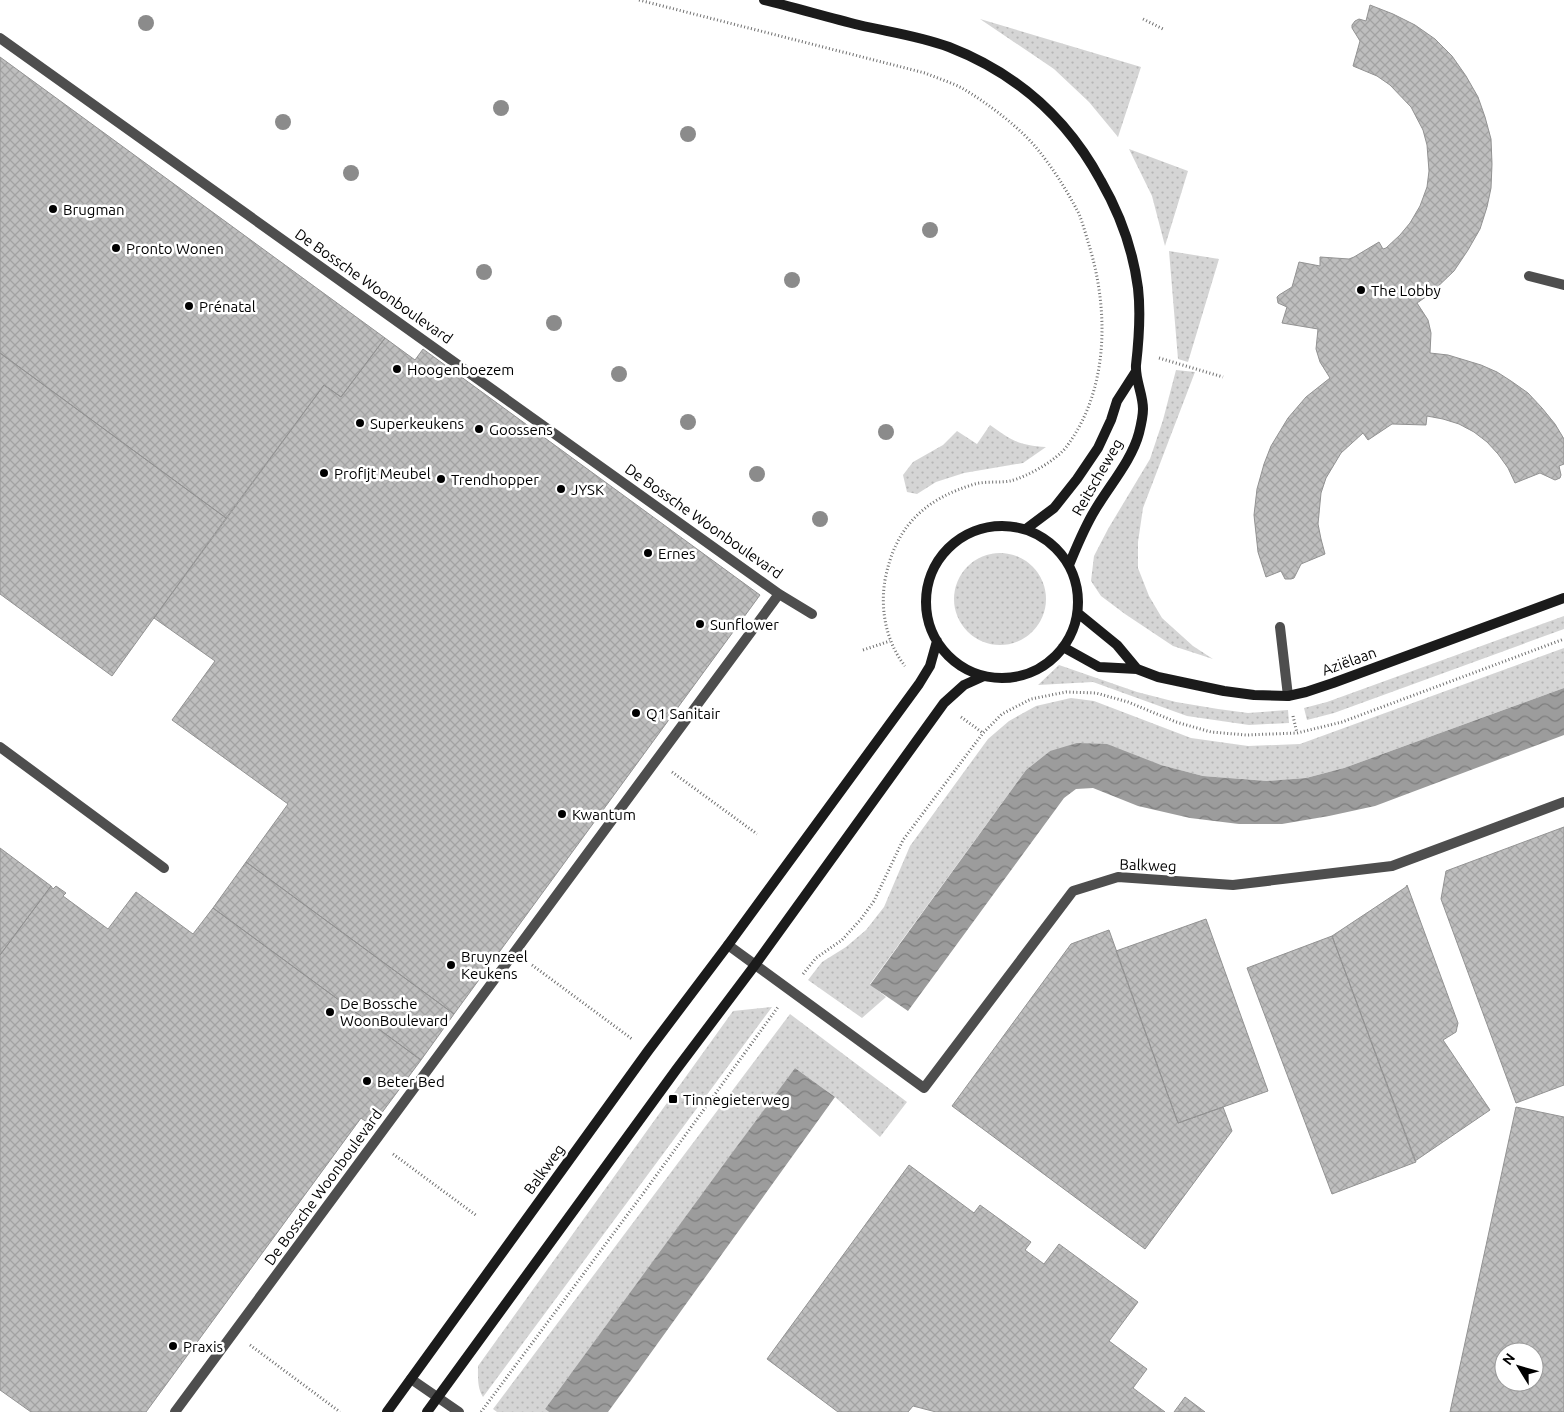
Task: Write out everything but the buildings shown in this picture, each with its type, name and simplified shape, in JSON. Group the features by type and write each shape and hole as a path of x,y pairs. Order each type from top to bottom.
{"street":[{"name":"Reitscheweg","path":"764,0 935,42 981,61 1024,89 1054,114 1094,166 1123,226 1135,269 1138,286 1139,319 1136,373 1143,408 1138,435 1124,466 1087,525 1069,565"},
{"name":"De Bossche Woonboulevard","path":"0,38 780,594 812,614"},
{"path":"1529,276 1564,285"},
{"name":"Reitscheweg","path":"1026,529 1054,508 1077,479 1098,448 1118,401 1136,373"},
{"path":"1003,526 1026,529 1043,537 1058,550 1069,565 1076,582 1080,614 1063,647 1056,656 1040,668 1022,675 1003,678 984,676 957,663 949,657 937,641 928,619 926,595 929,580 942,555 960,539 980,529 1003,526"},
{"name":"De Bossche Woonboulevard","path":"175,1412 780,594"},
{"name":"Aziëlaan","path":"1063,647 1099,667 1138,669 1168,679 1224,691 1254,695 1288,696 1333,684 1564,598"},
{"path":"1080,614 1117,645 1138,669"},
{"path":"1280,627 1288,696"},
{"name":"Balkweg","path":"387,1412 648,1051 919,684 930,666 937,641"},
{"path":"427,1412 944,704 964,685 984,676"},
{"path":"0,747 164,868"},
{"name":"Balkweg","path":"728,945 924,1088 1072,891 1118,877 1233,885 1392,866 1564,802"},
{"path":"411,1379 459,1412"}],"path":[{"path":"639,0 925,73 960,88 1004,117 1038,149 1060,180 1080,216 1097,270 1102,307 1100,368 1087,415 1066,448 1039,470 1010,481 976,484 940,498 916,515 897,541 888,566 883,589 884,614 890,641 902,662 919,684"},
{"path":"1143,20 1163,29"},
{"path":"1138,352 1223,377"},
{"path":"863,650 890,641"},
{"path":"481,1412 639,1199 790,990 816,958 842,940 861,919 874,901 902,840 983,733 1002,714 1031,699"},
{"path":"944,704 983,733"},
{"path":"656,761 757,834"},
{"path":"515,952 648,1051"},
{"path":"375,1141 477,1216"},
{"path":"234,1333 340,1412"}],"shaded area":[{"path":"980,19 1141,67 1118,137 1089,102 1054,69"},
{"path":"1129,149 1188,171 1165,246 1152,196"},
{"path":"1169,251 1219,259 1188,362 1178,359"},
{"path":"1176,370 1195,372 1143,508 1138,542 1138,568 1149,596 1162,618 1193,646 1213,659 1173,646 1101,596 1091,581 1094,556 1150,459 1163,420"},
{"path":"990,425 1016,441 1046,447 1023,463 964,473 936,482 917,494 907,492 903,475 913,462 943,445 957,431 977,444"},
{"path":"991,553 1009,553 1026,560 1039,573 1046,590 1046,608 1039,625 1026,638 1009,645 991,645 974,638 961,625 954,608 954,590 961,573 974,560"},
{"path":"1564,616 1564,629 1334,713 1307,720 1304,708 1327,702"},
{"path":"1564,648 1564,688 1344,768 1306,778 1267,781 1203,776 1161,765 1050,751 1026,770 870,984 886,997 862,1018 808,980 822,962 846,947 866,930 884,907 910,846 988,739 1009,721 1036,706 1071,698 1094,701 1191,738 1248,746 1300,744"},
{"path":"1059,665 1137,692 1176,702 1248,713 1288,710 1289,723 1249,725 1187,716 1093,682 1038,685"},
{"path":"772,1007 483,1397 479,1386 478,1366 733,1011"},
{"path":"790,1014 907,1102 880,1137 835,1097 795,1068 545,1409 549,1412 497,1412 493,1409"}],"water":[{"path":"1564,688 1564,735 1375,806 1329,816 1282,824 1239,824 1190,818 1138,806 1093,788 1076,789 1064,798 908,1011 870,985 1026,770 1050,751 1077,743 1107,744 1161,765 1203,776 1267,781 1306,778 1344,768"},
{"path":"795,1068 835,1097 608,1412 549,1412 545,1409"}],"place":[{"name":"Brugman","path":"53,209"},
{"name":"Pronto Wonen","path":"116,248"},
{"name":"The Lobby","path":"1361,290"},
{"name":"Prénatal","path":"189,306"},
{"name":"Hoogenboezem","path":"397,369"},
{"name":"Superkeukens","path":"360,423"},
{"name":"Goossens","path":"479,429"},
{"name":"Profijt Meubel","path":"324,473"},
{"name":"Trendhopper","path":"441,479"},
{"name":"JYSK","path":"561,489"},
{"name":"Ernes","path":"648,553"},
{"name":"Sunflower","path":"700,624"},
{"name":"Q1 Sanitair","path":"636,713"},
{"name":"Kwantum","path":"562,814"},
{"name":"Bruynzeel Keukens","path":"451,965"},
{"name":"De Bossche WoonBoulevard","path":"330,1012"},
{"name":"Beter Bed","path":"367,1081"},
{"name":"Tinnegieterweg","path":"673,1099"},
{"name":"Praxis","path":"173,1346"}]}
